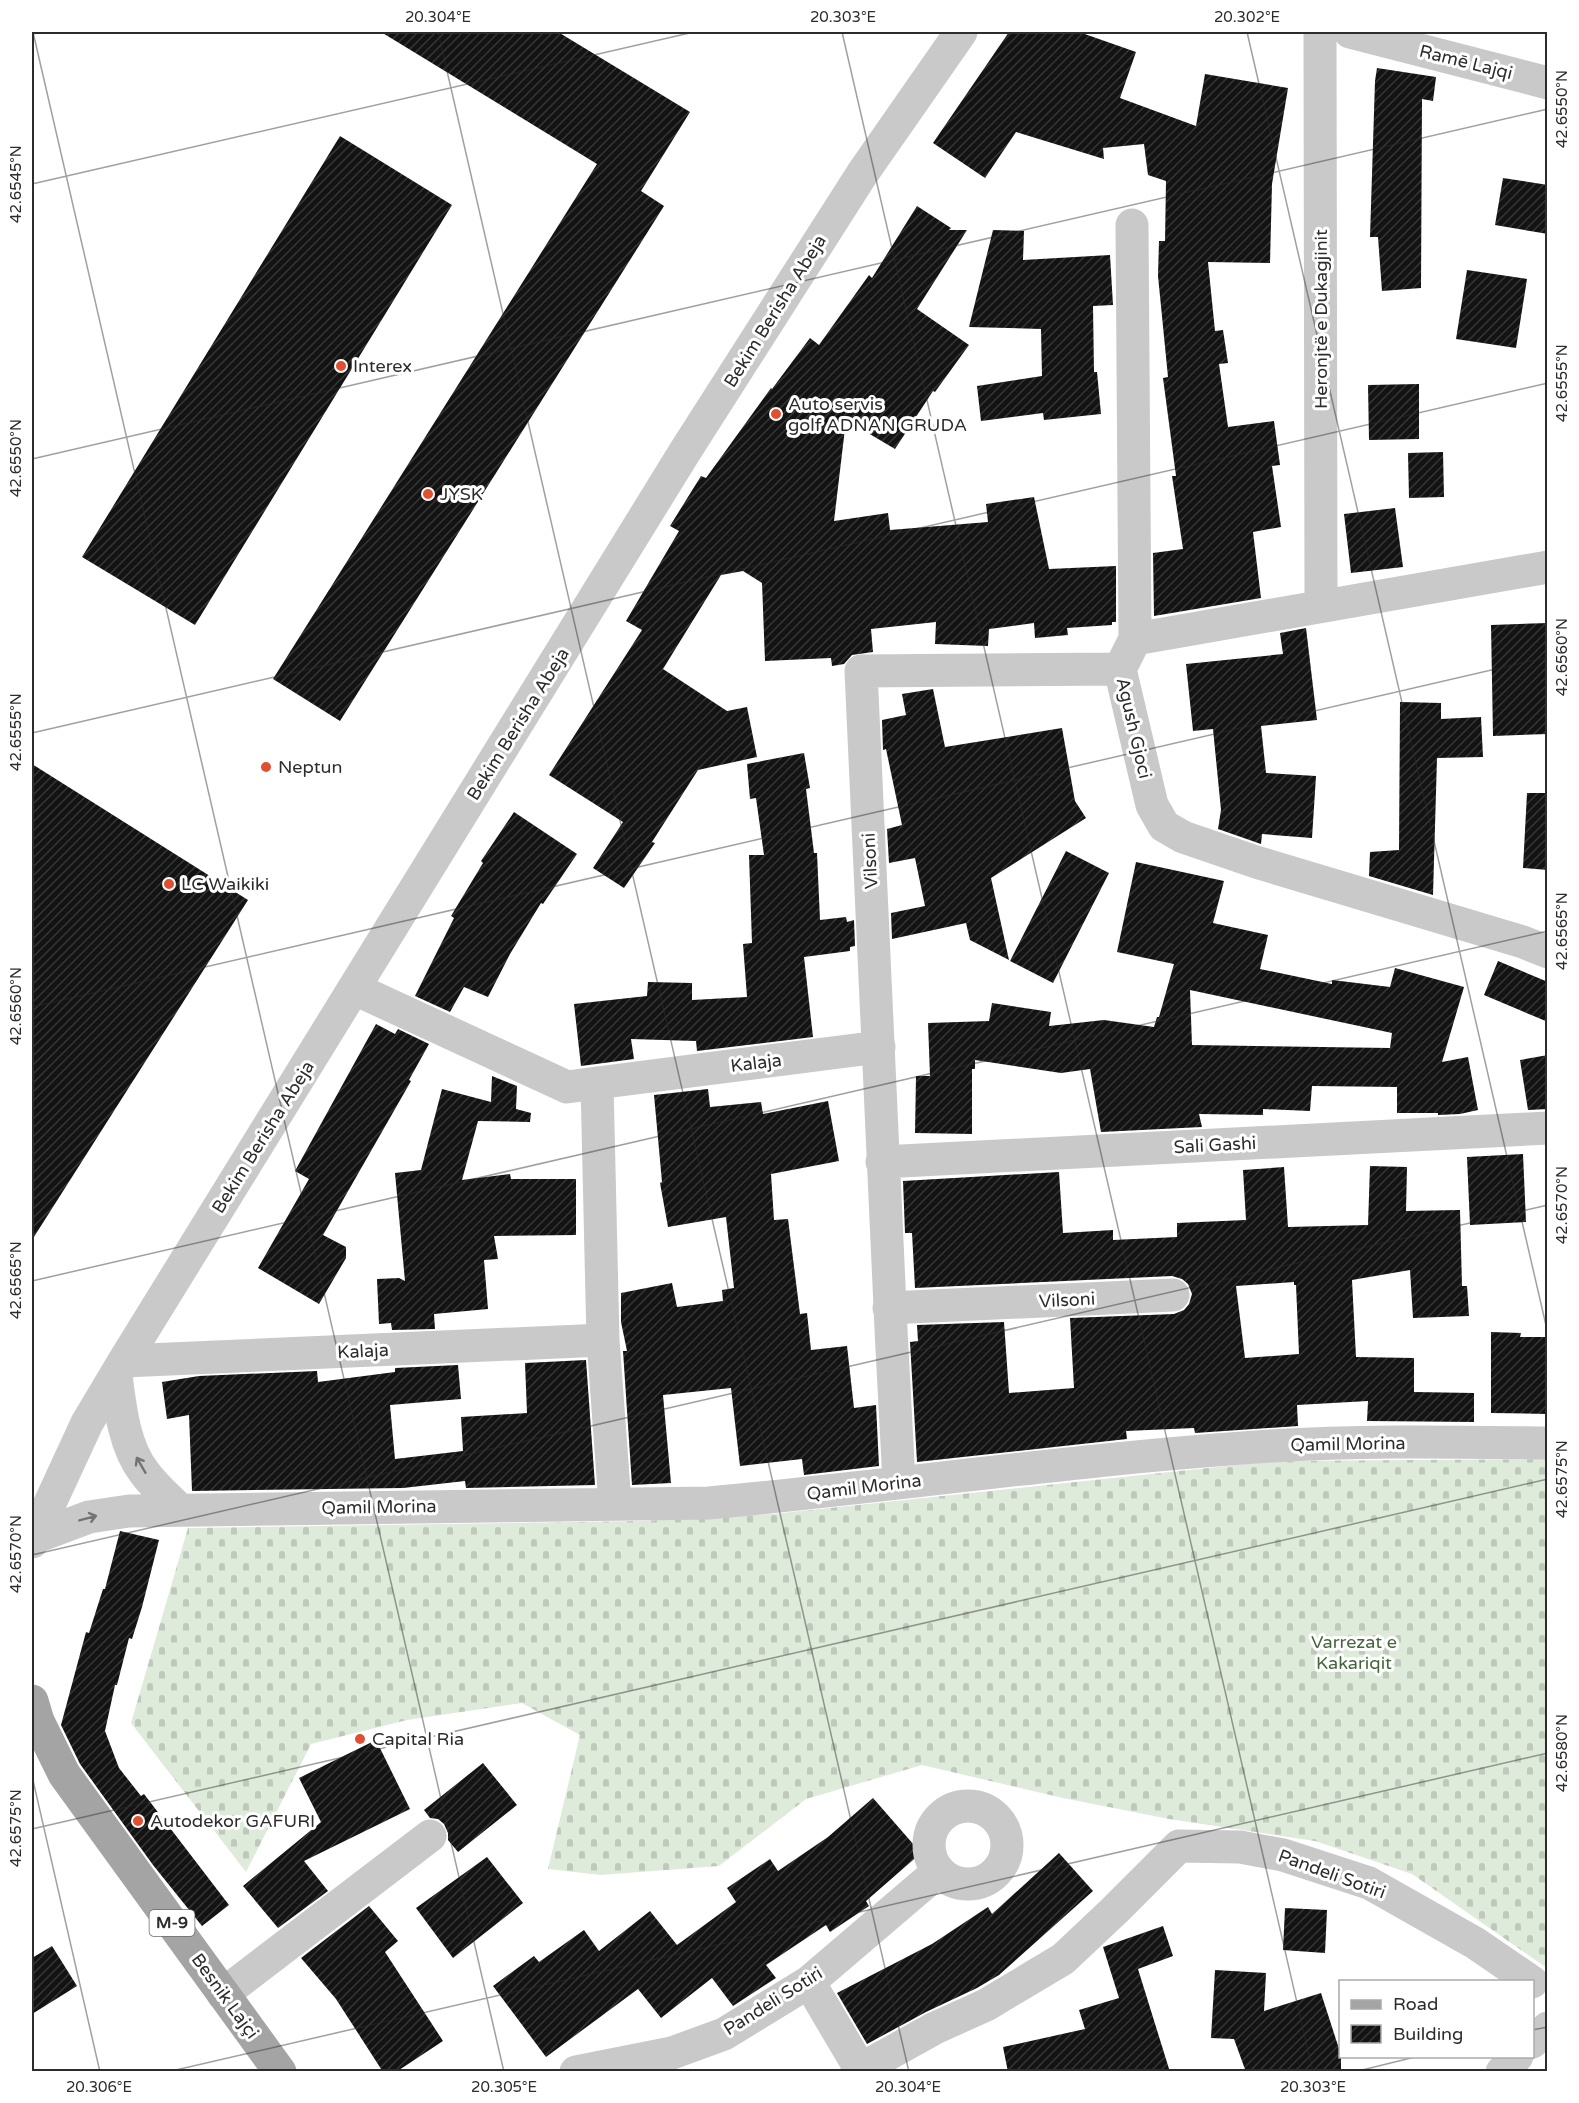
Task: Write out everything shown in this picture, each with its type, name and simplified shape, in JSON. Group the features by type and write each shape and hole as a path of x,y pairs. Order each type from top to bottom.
{"main road":[{"name":"Besnik Lajçi","path":"32,1701 38,1721 64,1774 280,2072"},
{"name":"Besnik Lajçi","path":"32,1750 64,1774"}],"street":[{"name":"Bekim Berisha Abeja","path":"32,1540 87,1422 120,1368 684,453 862,174 961,32"},
{"name":"Heronjtë e Dukagjinit","path":"1320,32 1321,606"},
{"name":"Ramē Lajqi","path":"1350,32 1548,83"},
{"name":"Agush Gjoci","path":"1132,225 1135,639 1120,669 1152,805 1164,826 1183,837 1256,862 1523,942 1548,952"},
{"path":"1135,639 1548,567"},
{"name":"Vilsoni","path":"899,1482 882,1162 879,1047 861,671 1120,669"},
{"name":"Kalaja","path":"355,989 567,1087 879,1047"},
{"path":"597,1083 603,1340 615,1504"},
{"name":"Sali Gashi","path":"882,1162 1548,1128"},
{"name":"Vilsoni","path":"889,1308 1173,1295"},
{"name":"Kalaja","path":"120,1368 603,1340"},
{"path":"120,1368 119,1401 131,1448 142,1470 179,1509"},
{"name":"Bekim Berisha Abeja","path":"32,1484 87,1422"},
{"name":"Qamil Morina","path":"32,1540 88,1517 129,1511 709,1503 1129,1457 1274,1446 1413,1442 1548,1443"},
{"path":"223,1994 430,1836"},
{"name":"Pandeli Sotiri","path":"861,2070 935,2028 986,2005 1063,1959 1179,1846 1240,1847 1284,1855 1369,1883 1475,1943 1529,1980"},
{"name":"Pandeli Sotiri","path":"576,2072 672,2053 724,2034 809,1982 939,1871"},
{"path":"809,1982 861,2070"},
{"name":"Pandeli Sotiri","path":"1534,1983 1548,1992"},
{"path":"1534,2041 1548,2028"},
{"path":"1502,2072 1515,2058"}],"green space":[{"name":"Varrezat e Kakariqit","path":"1547,1459 1547,1968 1412,1874 1315,1841 1169,1819 1063,1798 922,1765 806,1799 719,1866 601,1875 548,1869 580,1735 522,1703 407,1720 311,1744 246,1872 131,1723 188,1528 641,1521 773,1514 1274,1461"}],"building":[{"path":"381,32 558,32 690,112 641,191 664,206 340,721 273,679 597,164"},
{"path":"1009,32 1079,32 1136,52 1120,98 1196,126 1205,74 1288,88 1272,184 1270,263 1208,262 1215,331 1223,330 1228,363 1219,364 1228,427 1274,421 1280,465 1272,466 1281,527 1253,532 1261,598 1154,616 1153,553 1183,549 1172,476 1176,476 1163,378 1168,377 1158,276 1159,241 1165,241 1166,181 1148,175 1144,144 1103,148 1104,159 1016,132 985,178 933,143"},
{"path":"1377,68 1436,77 1433,101 1422,99 1421,288 1382,291 1378,237 1370,237"},
{"path":"340,136 452,205 195,625 82,557"},
{"path":"1503,178 1548,185 1548,234 1495,225"},
{"path":"917,206 951,228 949,230 967,230 917,309 969,345 935,392 933,391 895,449 846,420 834,521 888,513 890,530 988,522 986,504 1034,497 1049,569 1116,566 1116,622 1112,622 1112,625 1067,628 1068,635 1035,638 1034,623 989,629 988,646 935,644 936,622 871,629 873,652 852,655 844,664 832,666 831,658 765,661 762,583 743,571 721,575 663,669 727,711 747,707 757,757 698,770 652,842 655,843 624,888 593,868 623,822 549,775 642,630 626,621 679,531 670,526 701,476 706,478 810,338 819,345 869,275 872,278"},
{"path":"993,230 1024,231 1023,260 1110,255 1113,305 1093,306 1094,372 1097,372 1101,414 1044,420 1043,413 981,421 977,386 1042,376 1041,329 969,327"},
{"path":"1467,270 1527,279 1516,348 1456,339"},
{"path":"1419,384 1419,439 1369,440 1368,385"},
{"path":"1443,452 1444,497 1409,498 1408,453"},
{"path":"1395,508 1403,567 1351,573 1344,514"},
{"path":"1548,623 1548,734 1493,736 1491,625"},
{"path":"1306,628 1317,720 1261,726 1266,773 1316,776 1312,838 1262,834 1261,844 1218,829 1221,810 1213,729 1193,731 1186,664 1283,654 1280,633"},
{"path":"933,689 945,747 1062,728 1075,801 1086,818 991,878 1009,960 970,940 966,923 892,939 891,913 925,906 915,858 889,863 887,829 902,825 886,749 883,750 882,720 906,715 902,694"},
{"path":"1400,702 1441,703 1441,719 1481,717 1483,757 1437,758 1433,895 1369,876 1370,852 1399,850"},
{"path":"804,753 810,788 806,789 814,853 817,853 820,920 846,917 847,922 854,920 855,946 850,947 850,951 804,957 813,1037 697,1051 696,1041 631,1039 634,1059 581,1066 574,1004 647,996 648,982 692,983 692,1000 747,997 743,944 752,943 749,855 764,855 756,798 750,799 747,764"},
{"path":"32,764 248,900 32,1240"},
{"path":"1527,793 1548,793 1548,870 1523,868"},
{"path":"514,812 577,854 543,904 541,903 510,954 488,997 464,987 450,1012 415,996 454,918 451,916 483,863 481,861"},
{"path":"1066,851 1109,873 1053,983 1010,961"},
{"path":"1136,862 1224,881 1213,923 1268,935 1260,969 1332,984 1332,980 1390,987 1395,968 1464,987 1442,1062 1468,1057 1478,1110 1438,1115 1438,1113 1397,1113 1397,1087 1312,1086 1310,1111 1263,1109 1263,1115 1199,1114 1202,1127 1101,1132 1090,1069 1061,1073 975,1060 975,1069 972,1069 972,1134 915,1133 916,1076 930,1076 928,1023 989,1021 992,1003 1051,1012 1049,1026 1104,1020 1154,1027 1174,964 1117,952","holes":["1190,990 1392,1033 1390,1048 1192,1045"]},
{"path":"1498,961 1548,982 1548,1022 1484,995"},
{"path":"376,1024 395,1034 398,1029 429,1044 409,1080 411,1081 323,1235 346,1247 346,1258 319,1304 258,1268 309,1179 295,1171"},
{"path":"1548,1055 1548,1109 1528,1110 1520,1060"},
{"path":"492,1076 517,1086 516,1109 531,1113 530,1122 478,1121 462,1180 510,1174 511,1179 576,1179 576,1235 494,1236 498,1259 484,1260 488,1309 434,1314 435,1329 392,1330 391,1323 379,1324 377,1279 399,1278 405,1281 395,1173 421,1170 442,1089 491,1102"},
{"path":"708,1089 710,1107 761,1102 763,1114 828,1101 839,1161 771,1174 774,1220 788,1219 800,1314 807,1313 811,1350 847,1346 854,1408 876,1405 879,1466 804,1475 802,1459 740,1466 731,1388 663,1395 671,1483 632,1485 623,1351 627,1351 621,1322 621,1293 672,1283 677,1307 723,1301 722,1290 734,1288 726,1217 668,1227 660,1183 662,1182 654,1095"},
{"path":"1523,1154 1526,1222 1470,1225 1467,1157"},
{"path":"1370,1166 1407,1167 1406,1211 1460,1210 1462,1286 1467,1286 1469,1316 1413,1318 1410,1270 1352,1280 1356,1357 1414,1358 1414,1392 1474,1393 1474,1422 1367,1421 1368,1401 1297,1405 1298,1426 1195,1433 1194,1428 1126,1431 1127,1439 917,1462 910,1342 918,1341 917,1325 1004,1322 1009,1393 1074,1388 1070,1318 1174,1314 1184,1310 1192,1294 1188,1284 1172,1276 915,1288 912,1233 905,1233 903,1181 1059,1172 1063,1233 1113,1230 1113,1240 1177,1237 1177,1223 1246,1220 1243,1170 1284,1167 1288,1227 1368,1225","holes":["1294,1282 1296,1285 1299,1354 1245,1358 1236,1286"]},
{"path":"1491,1332 1521,1333 1520,1337 1548,1337 1548,1414 1491,1413"},
{"path":"586,1360 595,1485 466,1488 465,1481 403,1488 192,1491 189,1415 167,1419 162,1382 199,1376 317,1371 318,1382 395,1372 395,1368 458,1365 461,1399 390,1405 395,1459 463,1451 461,1417 527,1413 525,1363"},
{"path":"120,1531 159,1540 142,1607 132,1639 129,1638 117,1685 115,1685 105,1731 119,1768 141,1796 144,1794 229,1905 202,1926 153,1865 80,1764 61,1725 86,1632 89,1633 103,1589 105,1589"},
{"path":"376,1740 410,1809 304,1861 328,1891 278,1928 243,1886 321,1822 299,1778"},
{"path":"483,1763 517,1805 458,1852 448,1840 444,1824 438,1819 430,1818 424,1810"},
{"path":"873,1798 921,1853 866,1901 869,1906 830,1932 826,1925 766,1965 776,1978 733,2006 712,1978 661,2018 638,1989 546,2057 493,1986 534,1956 539,1962 584,1930 599,1951 650,1911 677,1945 736,1902 727,1888 770,1859 778,1871 828,1837"},
{"path":"1059,1853 1093,1891 999,1975 867,2044 837,1993 932,1944 988,1907 992,1914"},
{"path":"487,1857 523,1903 453,1958 416,1908"},
{"path":"369,1906 398,1941 385,1952 443,2041 396,2072 383,2072 336,1999 301,1958"},
{"path":"1285,1908 1327,1910 1325,1953 1283,1950"},
{"path":"1163,1926 1173,1956 1138,1969 1170,2072 1008,2072 1003,2047 1085,2029 1079,2010 1119,1998 1103,1947"},
{"path":"52,1946 77,1986 32,2014 32,1958"},
{"path":"1215,1970 1266,1973 1264,2011 1321,1993 1339,2049 1341,2072 1246,2072 1234,2039 1211,2038"}],"place":[{"name":"Interex","path":"341,366"},
{"name":"Auto servis golf ADNAN GRUDA","path":"776,414"},
{"name":"JYSK","path":"428,494"},
{"name":"Neptun","path":"266,767"},
{"name":"LC Waikiki","path":"169,884"},
{"name":"Capital Ria","path":"360,1739"},
{"name":"Autodekor GAFURI","path":"138,1821"}]}
